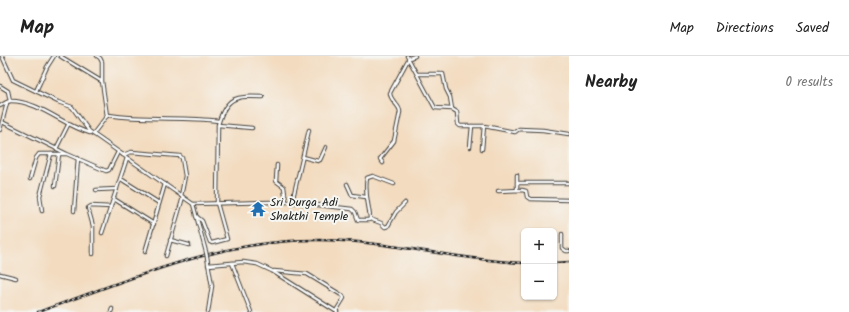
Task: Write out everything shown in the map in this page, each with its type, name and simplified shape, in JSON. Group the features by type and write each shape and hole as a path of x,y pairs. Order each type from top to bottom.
{"street":[{"path":"2,56 13,80 72,107 92,134"},
{"path":"36,91 54,56"},
{"path":"60,56 102,81"},
{"path":"97,56 102,59 102,81 107,116"},
{"path":"408,57 415,56"},
{"path":"408,57 435,108 452,109 457,112 458,124 460,126 484,126 501,128 515,132 519,129 543,130 569,134"},
{"path":"383,163 380,159 394,141 400,112 400,108 391,98 390,93 408,57"},
{"path":"417,74 443,74 452,109"},
{"path":"0,86 8,91 8,102 0,130"},
{"path":"196,215 202,221 210,242 225,241 228,238 217,203 218,125 226,106 236,98 242,96 263,96"},
{"path":"0,106 8,102 20,102 33,106 92,134 192,204 206,252 212,286 208,312"},
{"path":"92,134 109,115 142,119 201,118 219,121"},
{"path":"2,122 56,149 106,171 108,171 118,152"},
{"path":"56,149 69,123"},
{"path":"218,125 252,128"},
{"path":"470,147 472,126"},
{"path":"482,149 484,126"},
{"path":"292,202 309,130"},
{"path":"303,156 316,161 320,160 326,147"},
{"path":"123,155 131,152 180,156 182,158 185,176 182,196 166,256"},
{"path":"30,179 37,156 39,154 67,154"},
{"path":"42,211 40,196 51,154"},
{"path":"55,186 59,154"},
{"path":"74,211 78,158"},
{"path":"102,233 127,158"},
{"path":"277,165 276,182 284,187 286,202"},
{"path":"517,175 517,190"},
{"path":"370,219 369,205 365,190 368,177 373,176 394,184"},
{"path":"121,179 159,203"},
{"path":"517,183 569,183"},
{"path":"145,252 165,184"},
{"path":"347,184 352,195 366,197"},
{"path":"96,190 117,189"},
{"path":"498,191 522,190 526,191 527,197 530,198 569,200"},
{"path":"114,199 154,224"},
{"path":"192,204 292,202 352,208 358,220 370,219 381,223 385,227 388,226 396,212 405,202"},
{"path":"93,254 93,226 88,208 91,206 111,207"},
{"path":"562,234 562,248 569,251"},
{"path":"170,240 189,245"},
{"path":"208,265 232,263 257,264 272,271 336,312 344,298 311,275 304,273 272,271"},
{"path":"232,263 251,312"},
{"path":"0,274 16,278"}],"railway":[{"path":"38,312 141,275 209,254 280,242 317,240 369,243 472,258 521,263"},
{"path":"557,263 569,262"}],"place":[{"name":"Sri Durga Adi Shakthi Temple","path":"258,209"}]}
